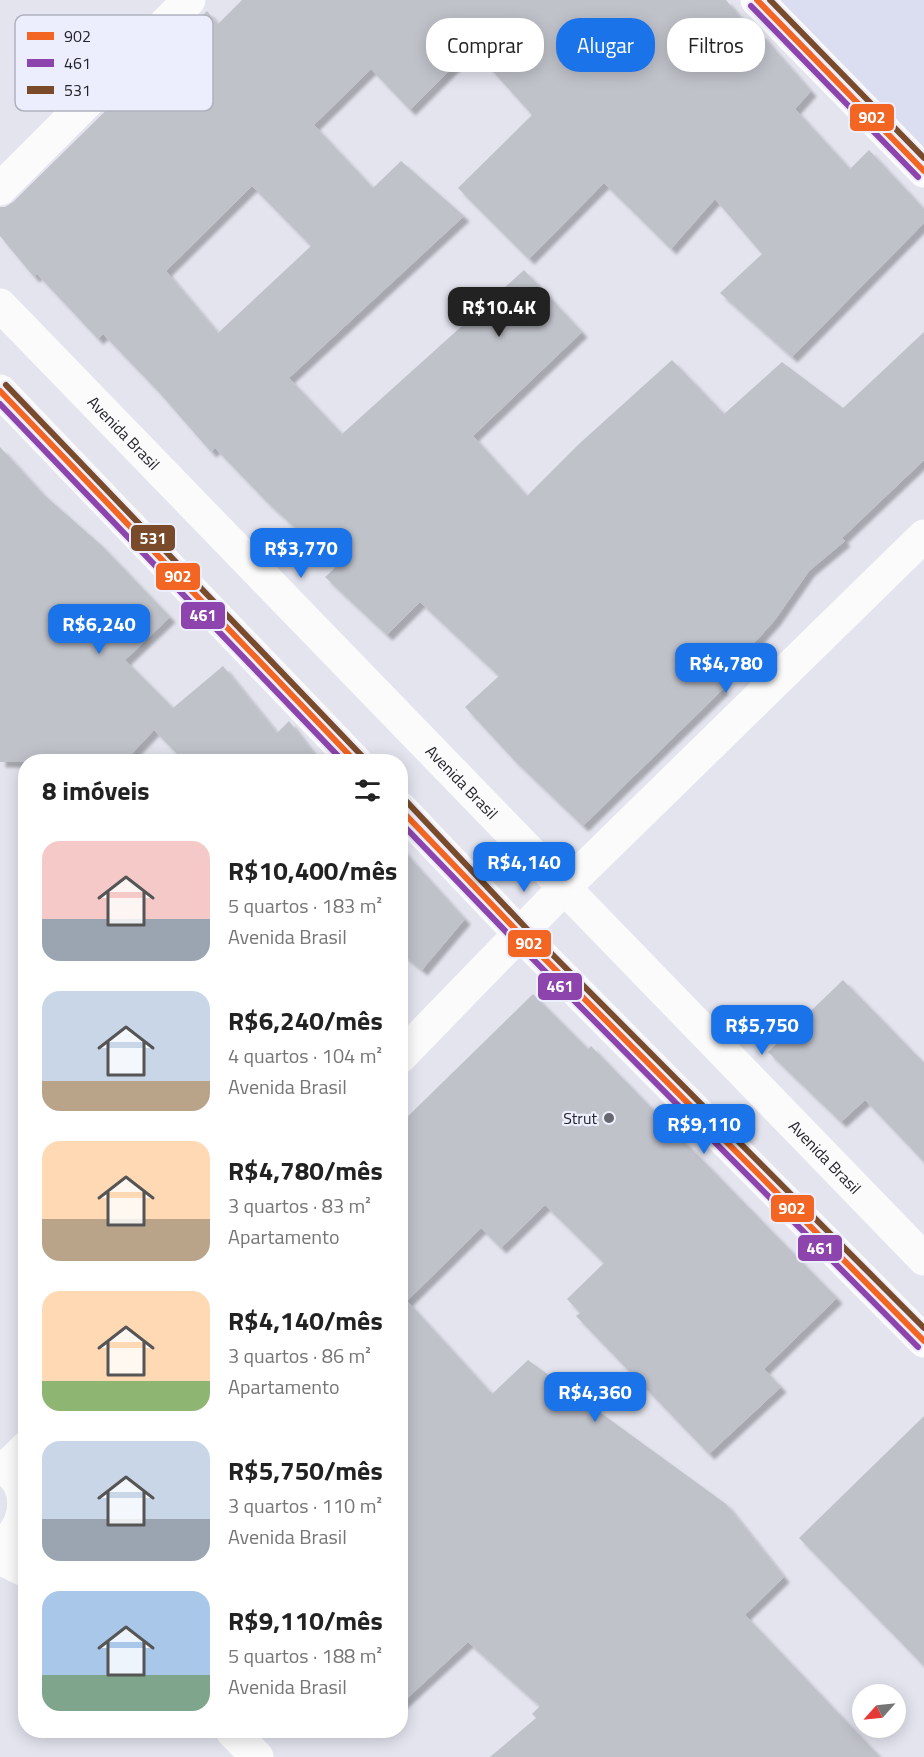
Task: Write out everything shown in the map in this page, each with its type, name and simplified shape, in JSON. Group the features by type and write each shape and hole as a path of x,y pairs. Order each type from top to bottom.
{"main road":[{"path":"174,15 189,0"},
{"path":"757,0 924,171"},
{"path":"0,189 78,111"},
{"name":"Avenida Brasil","path":"0,305 924,1259"},
{"path":"0,391 348,754"},
{"path":"408,1050 564,888 924,536"},
{"path":"408,816 520,933 924,1341"},
{"path":"10,1461 18,1484"},
{"path":"0,1547 13,1537 18,1528"},
{"path":"0,1558 18,1567"},
{"path":"239,1738 257,1757"}],"shaded area":[{"path":"757,0 924,0 924,171"}],"building":[{"path":"242,0 726,0 741,18 667,18 667,72 765,72 765,39 811,91 795,109 850,169 869,150 924,209 924,223 792,357 720,293 762,254 715,199 671,249 604,183 529,259 458,188 532,115 493,72 544,72 544,18 426,18 426,72 448,72 410,110 371,69 314,125 373,188 401,161 464,216 289,378 342,434 524,270 582,332 473,436 527,496 580,443 672,360 724,414 782,362 843,408 924,332 924,460 842,538 845,541 809,571 775,620 718,683 723,689 583,826 514,760 465,707 499,676 420,602 387,635 325,577 337,566 266,501 215,448 211,452 157,390 103,334 98,339 37,274 34,277 0,236 0,207 13,202 105,111 213,111 213,18 218,24","holes":["252,186 311,246 218,333 166,271"]},
{"path":"0,447 42,493 101,545 170,617 125,660 173,708 223,666 277,733 289,721 314,754 177,754 154,730 132,754 18,754 18,762 0,762"},
{"path":"408,856 465,919 422,970 408,959"},
{"path":"843,980 924,1063 924,1162 865,1100 841,1122 768,1052"},
{"path":"533,994 588,1049 591,1046 837,1298 764,1369 781,1387 709,1454 576,1316 580,1313 567,1299 604,1263 545,1205 501,1248 481,1228 408,1300 408,1116"},
{"path":"408,1302 492,1394 528,1360 726,1504 784,1577 745,1615 852,1728 852,1738 862,1738 880,1757 490,1757 536,1718 532,1714 540,1706 468,1642 408,1698"},
{"path":"924,1416 924,1666 799,1538"}],"transit line":[{"name":"902","path":"757,0 924,171"},
{"name":"531","path":"770,0 924,158"},
{"name":"461","path":"751,6 918,177"},
{"name":"531","path":"6,385 360,754"},
{"name":"902","path":"0,391 348,754"},
{"name":"461","path":"0,404 336,754"},
{"name":"531","path":"408,803 526,928 924,1328"},
{"name":"902","path":"408,817 520,934 924,1341"},
{"name":"461","path":"408,830 918,1347"}],"place":[{"name":"Strut","path":"609,1118"}]}
